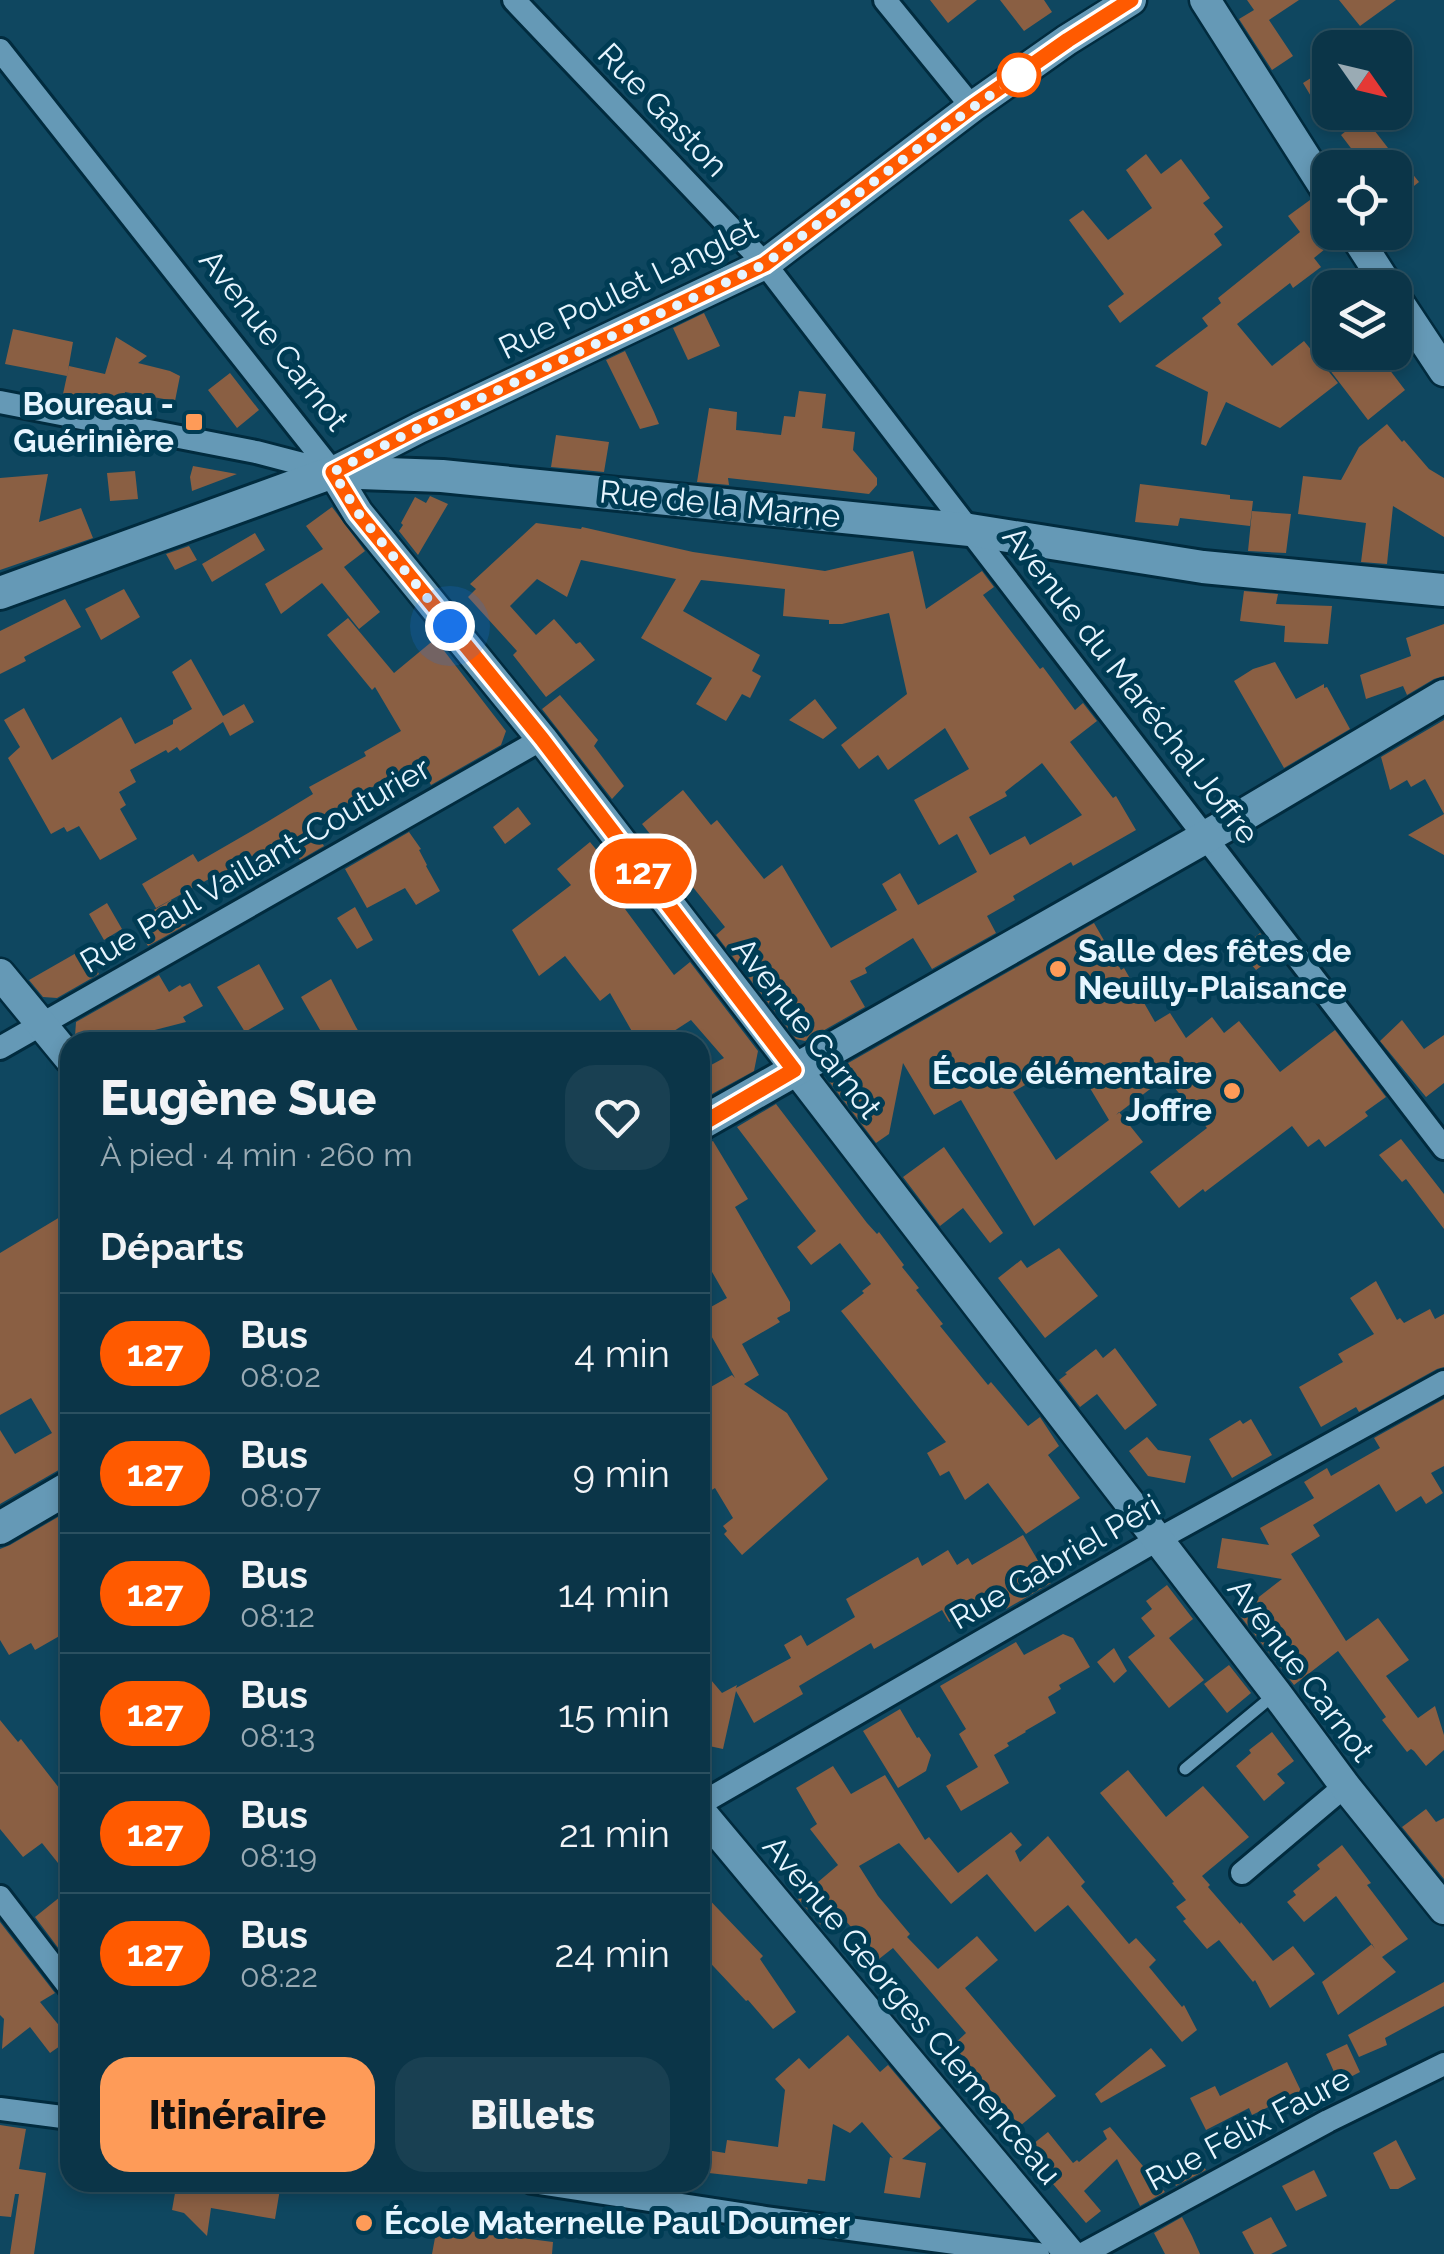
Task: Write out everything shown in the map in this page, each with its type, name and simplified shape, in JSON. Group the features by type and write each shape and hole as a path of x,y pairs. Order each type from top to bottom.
{"main road":[{"name":"Rue de la Marne","path":"333,472 442,476 970,530 1204,566 1444,590"},
{"path":"0,592 333,472"},
{"path":"710,1118 1444,696"},
{"path":"0,1528 60,1494"}],"street":[{"name":"Rue Gaston","path":"514,0 765,264"},
{"path":"885,0 972,107"},
{"name":"Rue Poulet Langlet","path":"333,472 765,264 972,107 1131,0"},
{"path":"1205,0 1312,168"},
{"name":"Avenue Carnot","path":"0,50 333,472 358,513 542,739 1345,1786 1444,1909"},
{"name":"Avenue du Maréchal Joffre","path":"765,264 1444,1148"},
{"path":"1412,323 1444,371"},
{"name":"Rue de la Marne","path":"0,402 256,452 333,472"},
{"name":"Rue Paul Vaillant-Couturier","path":"0,1048 542,739"},
{"path":"0,974 60,1048"},
{"name":"Rue Gabriel Péri","path":"710,1798 1157,1540 1444,1382"},
{"path":"1242,1873 1345,1786"},
{"name":"Avenue Georges Clemenceau","path":"710,1823 1070,2254"},
{"path":"0,1896 60,1975"},
{"name":"Rue Félix Faure","path":"1083,2254 1444,2064"},
{"path":"0,2109 60,2117"},
{"path":"597,2192 1038,2254"}],"lane":[{"path":"1184,1770 1276,1693"}],"building":[{"path":"930,0 977,0 948,23"},
{"path":"1000,0 1044,0 1052,12 1024,31"},
{"path":"1247,0 1299,0 1269,20 1293,56 1272,70 1239,19 1254,10"},
{"path":"1339,0 1396,0 1360,26"},
{"path":"1312,77 1312,98 1303,83"},
{"path":"1347,130 1374,130 1390,150 1352,150 1341,135"},
{"path":"1146,154 1161,174 1181,159 1210,198 1203,203 1223,227 1214,234 1222,245 1120,323 1108,306 1124,294 1069,220 1083,210 1108,240 1152,208 1126,170"},
{"path":"1310,200 1312,202 1312,250 1324,250 1314,258 1321,267 1293,288 1290,283 1237,324 1272,366 1304,341 1312,351 1312,370 1327,370 1338,383 1280,428 1226,402 1206,446 1201,444 1208,392 1155,366 1208,326 1202,318 1221,303 1218,298 1300,232 1288,216"},
{"path":"704,313 720,346 688,360 673,328"},
{"path":"13,329 73,342 67,376 5,364"},
{"path":"116,337 147,356 138,363 180,376 175,401 125,392 122,406 63,394 69,366 105,374"},
{"path":"625,351 659,424 640,429 606,360"},
{"path":"1330,370 1390,370 1405,390 1368,420"},
{"path":"230,373 259,410 237,428 208,390"},
{"path":"799,391 826,394 822,428 855,432 853,450 877,478 877,485 869,494 728,478 729,485 697,482 709,408 737,412 736,430 781,435 784,416 795,417"},
{"path":"1387,424 1429,469 1444,478 1444,537 1393,506 1387,564 1361,562 1366,523 1298,514 1303,476 1341,480 1359,447"},
{"path":"556,435 609,442 604,472 551,467"},
{"path":"193,466 237,474 192,491"},
{"path":"135,471 138,499 110,501 107,473"},
{"path":"48,474 39,522 81,508 93,538 0,570 0,478"},
{"path":"1140,484 1253,501 1250,526 1180,518 1178,526 1135,522"},
{"path":"430,496 448,504 418,555 399,531 415,497 426,503"},
{"path":"332,507 365,551 344,567 380,612 359,629 322,583 281,614 265,584 323,549 306,526"},
{"path":"1252,511 1291,514 1286,553 1248,551"},
{"path":"536,523 582,527 693,552 825,571 913,551 926,609 982,571 994,587 983,595 1075,710 1083,703 1097,721 1070,742 1113,798 1116,796 1136,830 1013,896 1015,900 987,916 996,933 932,969 913,938 850,981 865,1007 805,1041 796,1039 716,935 725,927 642,824 683,790 711,825 717,820 764,879 782,865 831,948 897,910 882,884 900,873 918,905 977,872 957,834 939,845 914,800 969,769 945,728 888,770 878,755 859,769 841,745 907,694 889,613 842,624 783,616 785,589 701,580 683,611 760,655 752,671 761,676 750,698 742,694 726,721 696,704 712,678 641,638 676,579 581,560 567,597 537,579 510,606 536,635 554,619 595,660 546,697 513,655 517,651 468,597 476,589 470,584","holes":["1042,763 1082,815 1030,845 1025,836 990,855 969,817 1007,796 1005,792"]},
{"path":"255,533 265,550 212,582 202,564"},
{"path":"189,546 197,560 175,570 166,554"},
{"path":"124,589 140,617 101,640 85,609"},
{"path":"1244,591 1278,594 1276,604 1332,606 1328,644 1284,642 1285,626 1240,621"},
{"path":"65,599 81,627 0,674 0,631"},
{"path":"348,618 394,673 435,639 506,731 501,745 431,785 418,762 311,824 324,846 300,860 292,846 279,854 277,849 224,879 220,873 156,908 142,884 193,854 198,862 267,822 313,794 309,787 366,756 364,752 401,731 375,687 372,690 327,635"},
{"path":"1444,624 1444,676 1407,695 1403,686 1366,699 1360,675 1411,656 1406,638"},
{"path":"191,659 223,716 244,704 254,722 230,736 223,722 180,751 177,747 168,753 166,750 130,770 136,782 119,792 126,805 120,809 137,839 100,860 79,826 67,832 64,827 51,834 8,758 20,747 4,720 24,708 52,760 121,717 135,744 192,709 172,672"},
{"path":"1275,662 1296,699 1324,684 1350,729 1284,768 1234,681"},
{"path":"560,695 598,740 594,746 624,786 612,799 542,709"},
{"path":"815,699 837,728 823,739 789,720"},
{"path":"1444,720 1444,814 1425,779 1411,787 1407,780 1390,790 1381,757"},
{"path":"518,807 531,824 505,844 493,827"},
{"path":"1444,814 1444,855 1408,835"},
{"path":"409,832 440,891 416,905 405,888 367,908 345,869"},
{"path":"590,842 637,900 625,909 674,975 690,962 758,1051 754,1071 712,1094 710,1066 724,1058 710,1042 710,1032 701,1032 691,1020 672,1032 632,1032 610,993 600,1001 565,956 539,976 512,930 571,885 557,869"},
{"path":"171,900 186,925 148,946 133,922"},
{"path":"107,903 122,929 104,940 89,914"},
{"path":"355,907 373,940 357,949 337,918"},
{"path":"1094,923 1155,1022 1170,1013 1186,1038 1212,1017 1224,1033 1239,1021 1280,1072 1335,1030 1386,1097 1365,1112 1368,1116 1325,1147 1319,1139 1308,1147 1292,1126 1179,1208 1150,1172 1207,1128 1166,1077 1119,1112 1143,1142 1034,1226 961,1100 934,1115 903,1063 889,1134 876,1143 828,1080 829,1074","holes":["1072,1058 1109,1120 1056,1160 1013,1092"]},
{"path":"1260,933 1277,955 1256,970 1239,950"},
{"path":"85,948 99,974 57,998 43,997 29,980"},
{"path":"259,964 284,1009 245,1032 217,987"},
{"path":"159,975 169,992 190,983 203,1006 183,1017 186,1022 147,1032 75,1032 76,1022"},
{"path":"331,979 359,1032 321,1032 301,997"},
{"path":"1402,1020 1424,1049 1444,1035 1444,1083 1426,1097 1380,1041"},
{"path":"776,1104 904,1265 919,1288 916,1290 943,1324 940,1326 988,1385 991,1382 1028,1426 1040,1417 1059,1446 1048,1455 1080,1498 1026,1534 988,1483 965,1500 949,1471 940,1476 927,1453 946,1442 841,1311 871,1284 840,1243 811,1265 797,1247 816,1231 737,1127"},
{"path":"1401,1139 1444,1194 1444,1229 1406,1179 1402,1182 1379,1155"},
{"path":"713,1141 748,1199 735,1207 790,1302 790,1311 777,1318 780,1322 742,1344 759,1375 744,1384 787,1413 828,1479 742,1555 724,1534 727,1531 723,1526 733,1518 715,1488 710,1491 710,1387 732,1375 735,1378 710,1334 710,1307 727,1298 710,1268"},
{"path":"944,1147 1003,1233 990,1243 963,1208 940,1226 903,1177"},
{"path":"60,1217 60,1469 0,1504 0,1430 15,1454 52,1433 31,1398 0,1415 0,1253"},
{"path":"1059,1248 1098,1296 1045,1338 998,1278 1021,1260 1027,1268"},
{"path":"1376,1281 1397,1320 1400,1318 1404,1323 1430,1309 1435,1319 1444,1314 1444,1367 1359,1412 1356,1407 1321,1427 1299,1387 1343,1362 1338,1354 1374,1334 1350,1298"},
{"path":"1115,1348 1157,1405 1125,1430 1097,1394 1080,1407 1059,1380 1096,1349 1103,1358"},
{"path":"1444,1399 1444,1466 1431,1473 1443,1493 1426,1504 1421,1496 1396,1512 1379,1484 1313,1525 1320,1536 1291,1554 1346,1641 1378,1618 1409,1660 1386,1676 1418,1718 1435,1706 1444,1735 1444,1750 1426,1766 1414,1751 1407,1752 1382,1720 1386,1717 1338,1651 1294,1685 1241,1617 1249,1611 1246,1607 1282,1579 1217,1568 1222,1538 1269,1545 1260,1528 1314,1498 1304,1482 1327,1468 1331,1476 1380,1448 1374,1438"},
{"path":"1251,1419 1272,1455 1232,1478 1209,1439 1240,1420 1243,1424"},
{"path":"1147,1437 1158,1450 1191,1456 1185,1483 1148,1476 1129,1451"},
{"path":"60,1516 60,1636 35,1650 31,1643 9,1655 0,1640 0,1549"},
{"path":"1023,1535 1051,1583 1006,1609 999,1596 955,1622 949,1622 942,1610 874,1649 871,1643 799,1686 803,1694 754,1723 736,1691 723,1749 710,1746 710,1679 722,1693 791,1658 784,1645 801,1635 807,1646 855,1617 846,1599 918,1557 922,1566 948,1550 957,1565 968,1558 972,1565"},
{"path":"1167,1585 1193,1619 1169,1638 1204,1680 1169,1708 1128,1657 1155,1636 1141,1618 1152,1609 1146,1601"},
{"path":"1063,1634 1073,1638 1090,1667 1059,1685 1061,1689 1048,1697 1056,1713 994,1755 1009,1783 961,1811 946,1786 978,1767 959,1734 966,1729 940,1686 1016,1642 1024,1655"},
{"path":"1114,1648 1127,1671 1114,1683 1097,1662"},
{"path":"1229,1665 1251,1693 1227,1713 1204,1684"},
{"path":"900,1709 931,1755 926,1771 898,1788 863,1731"},
{"path":"0,1720 18,1742 21,1739 60,1789 60,1866 42,1843 23,1857 0,1829"},
{"path":"1272,1732 1294,1761 1277,1774 1285,1783 1264,1801 1236,1766"},
{"path":"833,1766 851,1794 885,1775 925,1840 929,1837 958,1873 1011,1832 1022,1845 1015,1851 1020,1862 1048,1836 1085,1882 1081,1886 1129,1944 1136,1938 1156,1960 1149,1967 1184,2005 1197,2030 1182,2042 1068,1905 1035,1932 987,1874 951,1904 899,1843 859,1866 910,1934 907,1937 938,1969 977,1936 998,1960 965,1988 1056,2096 1020,2126 953,2045 966,2033 893,1948 879,1959 838,1912 821,1925 798,1899 838,1865 810,1829 817,1824 796,1788"},
{"path":"1128,1770 1166,1817 1203,1786 1249,1837 1202,1876 1273,1961 1293,1946 1315,1974 1270,2008 1255,1980 1219,1940 1207,1949 1183,1921 1186,1919 1176,1907 1186,1900 1100,1793"},
{"path":"1426,1809 1436,1822 1444,1818 1444,1879 1402,1827"},
{"path":"1342,1845 1408,1939 1382,1957 1396,1972 1338,2015 1322,1982 1372,1944 1336,1896 1304,1922 1287,1902 1296,1895 1293,1891 1320,1869 1317,1865"},
{"path":"60,1897 60,1950 35,1917"},
{"path":"710,1900 763,1956 760,1959 796,2012 773,2029 710,1963"},
{"path":"0,1922 55,1993 40,2002 60,2027 60,2046 50,2053 30,2027 2,2049 4,2019 0,2015"},
{"path":"1444,1982 1444,2006 1385,2038 1387,2045 1359,2057 1348,2035"},
{"path":"848,2035 880,2072 888,2065 941,2128 902,2159 926,2163 920,2198 884,2193 890,2157 893,2158 862,2122 850,2133 833,2124 825,2181 808,2179 807,2184 710,2173 710,2151 725,2153 727,2140 778,2147 785,2090 775,2079 799,2058 809,2069"},
{"path":"1347,2044 1360,2072 1339,2083 1326,2054"},
{"path":"1151,2048 1166,2066 1101,2103 1095,2094"},
{"path":"1287,2062 1301,2091 1252,2115 1249,2108 1206,2130 1190,2098 1215,2086 1220,2096"},
{"path":"0,2125 26,2129 19,2169 46,2173 34,2254 10,2254 19,2194 15,2194 11,2217 0,2216"},
{"path":"1110,2127 1165,2192 1140,2206 1117,2159 1084,2191 1101,2211 1086,2223 1028,2148 1048,2132 1073,2163 1079,2162 1107,2139 1103,2131"},
{"path":"1396,2140 1416,2179 1390,2189 1373,2153"},
{"path":"1187,2152 1206,2170 1176,2186 1166,2165"},
{"path":"1314,2170 1327,2196 1296,2211 1282,2186"},
{"path":"175,2192 280,2192 275,2219 211,2208 207,2236 184,2213 172,2210"},
{"path":"1182,2217 1200,2254 1165,2254 1154,2233"},
{"path":"1271,2217 1287,2246 1271,2254 1254,2254 1242,2232"},
{"path":"437,2227 553,2242 552,2254 432,2254"}],"bus line":[{"name":"127","path":"710,1119 794,1070 542,739 358,513 333,472 765,264 972,107 1131,0"}],"place":[{"name":"Boureau - Guérinière","path":"194,422"},
{"name":"Salle des fêtes de Neuilly-Plaisance","path":"1058,969"},
{"name":"École élémentaire Joffre","path":"1232,1091"},
{"name":"École Maternelle Paul Doumer","path":"364,2223"}],"route":[{"path":"450,626 358,513 333,472 765,264 1019,75"}]}
